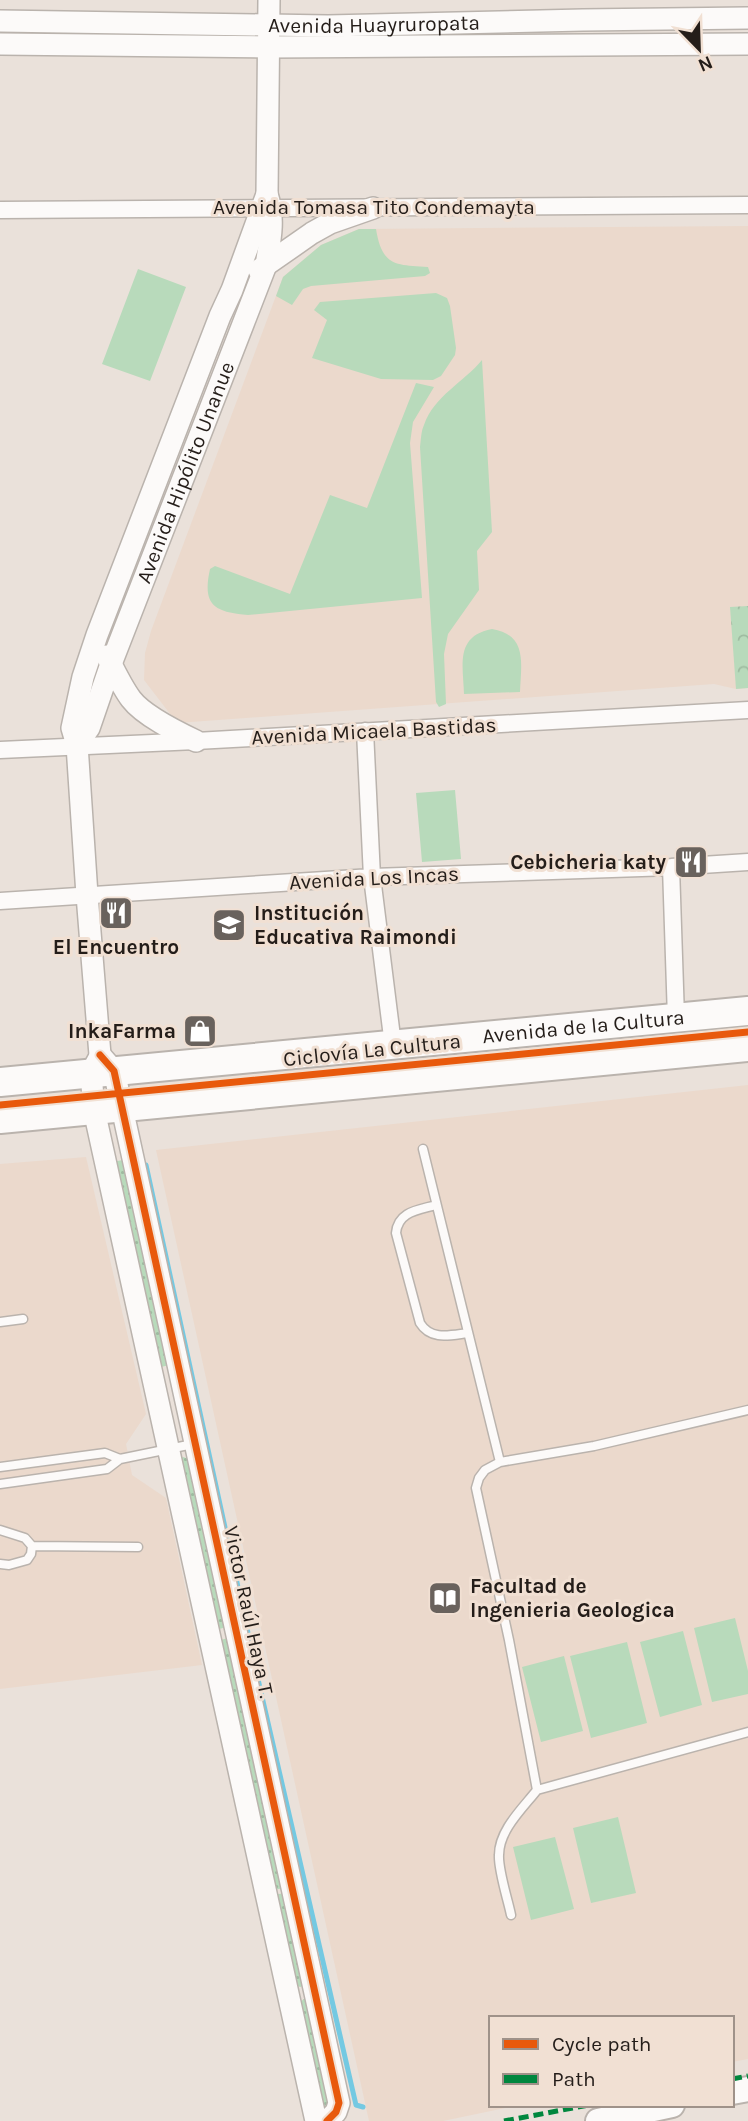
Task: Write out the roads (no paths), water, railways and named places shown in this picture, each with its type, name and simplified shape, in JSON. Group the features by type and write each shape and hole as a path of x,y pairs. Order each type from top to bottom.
{"highway":[{"name":"Avenida de la Cultura","path":"0,1082 102,1067 393,1045 748,1012"},
{"name":"Avenida de la Cultura","path":"0,1119 748,1047"}],"main road":[{"path":"598,2121 663,2107"}],"street":[{"name":"Avenida Hipólito Unanue","path":"77,745 89,728 111,664 266,265 271,237 266,203 269,0"},
{"name":"Avenida Huayruropata","path":"0,44 269,36 328,26 583,10 748,18"},
{"path":"583,10 583,44"},
{"name":"Avenida Huayruropata","path":"0,21 269,36 583,44 748,44"},
{"name":"Avenida Hipólito Unanue","path":"108,1109 87,895 77,745 72,728 83,677 97,635 266,203"},
{"name":"Avenida Tomasa Tito Condemayta","path":"0,210 266,203 373,208 748,205"},
{"path":"232,290 312,233 330,223 373,208"},
{"path":"97,635 132,700 177,732 196,741"},
{"name":"Avenida Micaela Bastidas","path":"0,750 748,710"},
{"path":"365,732 372,877 393,1045"},
{"name":"Avenida Los Incas","path":"0,901 372,877 748,862"},
{"path":"671,867 676,1018"},
{"name":"Victor Raúl Haya T.","path":"108,1109 194,1444 339,2104 336,2112 327,2121"},
{"name":"Victor Raúl Haya T.","path":"108,1109 168,1450 316,2121"},
{"path":"288,1996 314,1991"}],"lane":[{"path":"423,1150 500,1462"},
{"path":"436,1205 407,1213 397,1225 396,1233 420,1324 424,1330 437,1336 468,1333"},
{"path":"0,1322 23,1319"},
{"path":"537,1790 477,1488 479,1478 500,1462 594,1446 748,1410"},
{"path":"0,1484 107,1469 120,1459 194,1444"},
{"path":"0,1467 106,1453 120,1459"},
{"path":"0,1530 25,1538 32,1546 138,1547"},
{"path":"0,1564 9,1565 27,1560 32,1546"},
{"path":"511,1915 499,1855 511,1822 537,1790 748,1732"}],"waterway":[{"path":"146,1165 260,1688 356,2105 363,2107"}],"place":[{"name":"Cebicheria katy","path":"691,862"},
{"name":"El Encuentro","path":"116,913"},
{"name":"Institución Educativa Raimondi","path":"229,925"},
{"name":"InkaFarma","path":"200,1031"},
{"name":"Facultad de Ingenieria Geologica","path":"445,1598"}]}
